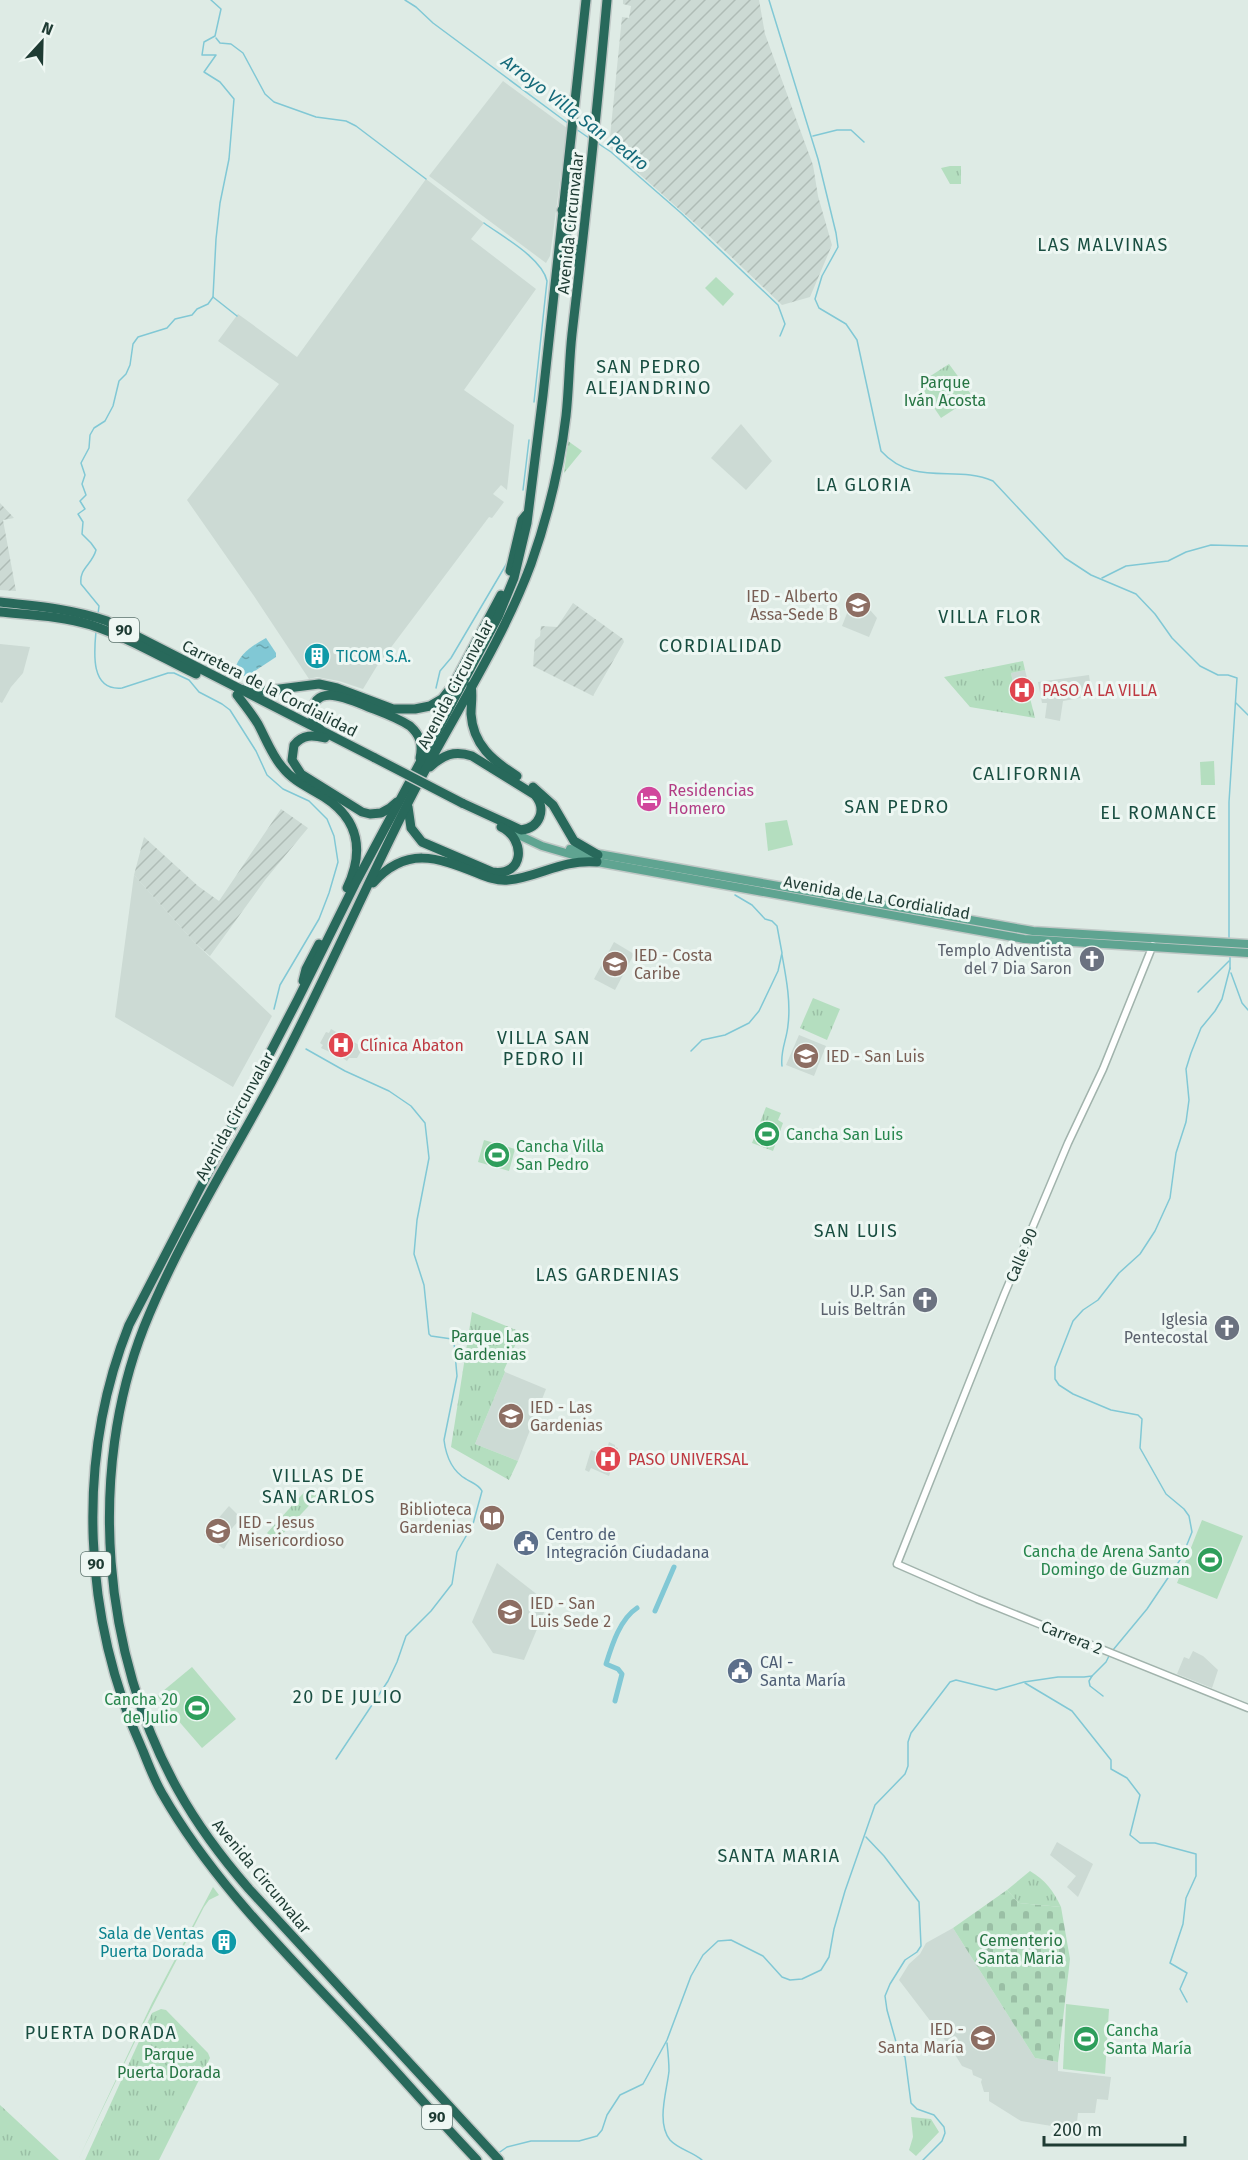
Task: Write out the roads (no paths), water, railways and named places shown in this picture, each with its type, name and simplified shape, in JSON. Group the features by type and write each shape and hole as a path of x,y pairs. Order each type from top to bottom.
{"highway":[{"name":"Avenida Circunvalar","path":"466,686 514,578 525,537 545,384 586,0"},
{"name":"Avenida Circunvalar","path":"499,2160 249,1889 213,1846 175,1786 160,1756 136,1694 121,1636 110,1549 113,1460 128,1381 144,1329 165,1282 212,1187 269,1087 311,1006 420,771 466,686 506,621 525,581 548,513 565,422 607,0"},
{"path":"562,210 569,215 564,260 571,264 575,259 580,210 587,204"},
{"path":"237,692 324,684 389,708 415,710 433,705 451,689 503,590 522,520 529,511"},
{"name":"Carretera de la Cordialidad","path":"0,602 58,608 107,621 237,692"},
{"name":"Carretera de la Cordialidad","path":"0,612 53,618 91,626 117,635 237,692 512,830"},
{"path":"484,646 466,662 466,686 473,725 483,749 495,762 543,794 553,805 574,841 598,858"},
{"path":"237,692 255,718 284,770 340,810 351,825 356,838 357,856 351,879 306,969 298,999"},
{"path":"326,736 315,725 314,707 324,696 340,696 401,720 413,728 422,744 420,771"},
{"path":"326,736 306,736 294,745 292,760 301,774 366,814 377,814 406,799 410,825 419,840 492,872 506,872 512,868 517,861 518,846 512,830 527,829 536,824 540,815 540,802 532,792 468,755 454,753 420,771"},
{"name":"Avenida Circunvalar","path":"406,799 355,884 129,1325 111,1377 96,1456 93,1531 103,1632 131,1726 162,1794 194,1845 234,1895 476,2159"},
{"path":"365,891 386,870 401,862 417,858 439,859 491,878 503,880 519,878 571,862 598,858"},
{"path":"122,1699 136,1694"},
{"path":"234,1895 236,1909"}],"main road":[{"name":"Avenida de La Cordialidad","path":"512,830 598,858 1024,939 1151,948 1224,947"},
{"name":"Avenida de La Cordialidad","path":"598,858 1002,927 1162,939 1236,948 1248,953"},
{"name":"Avenida de La Cordialidad","path":"1236,948 1248,944"}],"street":[{"path":"1151,948 1162,939"},
{"name":"Calle 90","path":"897,1564 1004,1295 1068,1143 1103,1068 1151,948"},
{"name":"Carrera 2","path":"897,1564 977,1599 1248,1708"}],"water":[{"path":"266,638 276,653 276,657 247,676 242,676 235,669 243,654"}],"waterway":[{"path":"211,0 221,9 215,36 204,42 202,55 216,55 204,72 220,82 234,99 229,159 220,203 216,239 213,297 237,316"},
{"name":"Arroyo Villa San Pedro","path":"405,0 569,124"},
{"path":"769,0 818,159 836,233 838,247 822,276 815,299 819,308 846,324 857,340 881,451 894,462 908,469 936,474 965,474 993,481 1065,558 1091,575 1136,594 1155,614 1172,638 1200,666 1218,675 1237,678 1229,802 1229,939"},
{"path":"216,38 220,43 231,44 243,53 265,94 274,102 316,117 346,121 356,126 426,179"},
{"name":"Arroyo Villa San Pedro","path":"576,129 589,138"},
{"path":"813,136 837,130 851,130 864,142"},
{"name":"Arroyo Villa San Pedro","path":"596,142 611,152 681,213 778,305 785,324 780,336"},
{"path":"484,223 530,256 544,272 547,281 534,402"},
{"path":"98,614 99,606 81,584 82,574 96,550 82,534 83,522 78,514 85,509 80,501 86,495 82,484 85,475 81,463 89,448 90,435 94,428 105,421 113,406 119,381 126,374 130,365 133,344 138,337 167,328 175,319 192,315 197,309 208,304 213,297"},
{"path":"523,490 529,440"},
{"path":"1102,578 1126,566 1168,561 1186,552 1211,545 1248,546"},
{"path":"436,688 440,671 451,658 507,563"},
{"path":"96,631 96,668 104,683 122,688 168,673 174,673 189,680 199,692 230,710 256,751 267,775 283,789 309,801 327,819 334,836 338,862 319,919 280,985 274,1009"},
{"path":"1236,703 1248,715"},
{"path":"691,1051 702,1040 725,1035 749,1023 759,1011 778,971 782,953 777,926 765,919 752,905 735,895"},
{"path":"782,955 788,990 789,1016 782,1066"},
{"path":"1230,956 1230,969"},
{"path":"1198,992 1229,961"},
{"path":"1113,1650 1147,1609 1182,1557 1192,1532 1189,1516 1166,1494 1140,1448 1142,1419 1138,1415 1111,1410 1073,1394 1059,1385 1055,1379 1055,1367 1073,1321 1083,1310 1098,1300 1119,1273 1140,1254 1155,1231 1170,1198 1176,1153 1186,1122 1189,1100 1186,1069 1201,1028 1222,999 1230,968"},
{"path":"1231,973 1242,1003 1248,1010"},
{"path":"306,1049 345,1071 389,1091 411,1106 425,1123 429,1158 417,1220 414,1254 424,1285 429,1334 452,1339 454,1342 457,1376 444,1440 446,1452 457,1472 482,1491 473,1524 457,1552 452,1584 431,1611 406,1636 388,1681 336,1759"},
{"path":"655,1611 674,1567"},
{"path":"615,1701 622,1674 618,1669 606,1664 621,1626 637,1608"},
{"path":"497,2154 507,2147 531,2141 579,2141 597,2136 620,2095 643,2084 667,2040 691,1976 703,1955 718,1941 731,1940 763,1956 782,1977 790,1980 802,1979 821,1970 829,1957 845,1891 875,1805 905,1774 908,1766 908,1742 911,1733 950,1682 956,1680 996,1690 1024,1682 1058,1677 1092,1676 1106,1662 1110,1654"},
{"path":"1092,1676 1089,1681 1090,1686 1103,1696"},
{"path":"1025,1683 1072,1711 1111,1760 1111,1769 1127,1778 1140,1795 1130,1835 1140,1843 1155,1843 1196,1854 1196,1876 1186,1898 1183,1924 1170,1963 1187,1973 1180,1989 1187,2002"},
{"path":"866,1837 884,1856 919,1902 921,1946 917,1952 905,1960 885,1996 898,2049 905,2057 911,2103 917,2109 934,2115 944,2127 945,2133 942,2141 923,2160"},
{"path":"667,2043 669,2071 663,2116 666,2133 673,2143 702,2160"}],"place":[{"name":"IED - Alberto Assa-Sede B","path":"858,605"},
{"name":"TICOM S.A.","path":"317,656"},
{"name":"PASO A LA VILLA","path":"1022,690"},
{"name":"Residencias Homero","path":"649,799"},
{"name":"Templo Adventista del 7 Dia Saron","path":"1092,959"},
{"name":"IED - Costa Caribe","path":"615,964"},
{"name":"Clínica Abaton","path":"341,1045"},
{"name":"IED - San Luis","path":"806,1056"},
{"name":"Cancha San Luis","path":"767,1134"},
{"name":"Cancha Villa San Pedro","path":"497,1155"},
{"name":"U.P. San Luis Beltrán","path":"925,1300"},
{"name":"Iglesia Pentecostal","path":"1227,1328"},
{"name":"IED - Las Gardenias","path":"511,1416"},
{"name":"PASO UNIVERSAL","path":"608,1459"},
{"name":"Biblioteca Gardenias","path":"492,1518"},
{"name":"IED - Jesus Misericordioso","path":"218,1531"},
{"name":"Centro de Integración Ciudadana","path":"526,1543"},
{"name":"Cancha de Arena Santo Domingo de Guzman","path":"1210,1560"},
{"name":"IED - San Luis Sede 2","path":"510,1612"},
{"name":"CAI - Santa María","path":"740,1671"},
{"name":"Cancha 20 de Julio","path":"197,1708"},
{"name":"Sala de Ventas Puerta Dorada","path":"224,1942"},
{"name":"IED - Santa María","path":"983,2038"},
{"name":"Cancha Santa María","path":"1086,2039"}],"district":[{"name":"LAS MALVINAS","path":"1103,245"},
{"name":"SAN PEDRO ALEJANDRINO","path":"649,377"},
{"name":"LA GLORIA","path":"864,485"},
{"name":"VILLA FLOR","path":"990,617"},
{"name":"CORDIALIDAD","path":"721,646"},
{"name":"CALIFORNIA","path":"1027,774"},
{"name":"SAN PEDRO","path":"897,807"},
{"name":"EL ROMANCE","path":"1159,813"},
{"name":"VILLA SAN PEDRO II","path":"544,1048"},
{"name":"SAN LUIS","path":"856,1231"},
{"name":"LAS GARDENIAS","path":"608,1275"},
{"name":"VILLAS DE SAN CARLOS","path":"319,1486"},
{"name":"20 DE JULIO","path":"348,1697"},
{"name":"SANTA MARIA","path":"779,1856"},
{"name":"PUERTA DORADA","path":"101,2033"}],"park label":[{"name":"Parque Iván Acosta","path":"945,391"},
{"name":"Parque Las Gardenias","path":"490,1345"},
{"name":"Cementerio Santa Maria","path":"1021,1949"},
{"name":"Parque Puerta Dorada","path":"169,2063"}]}
